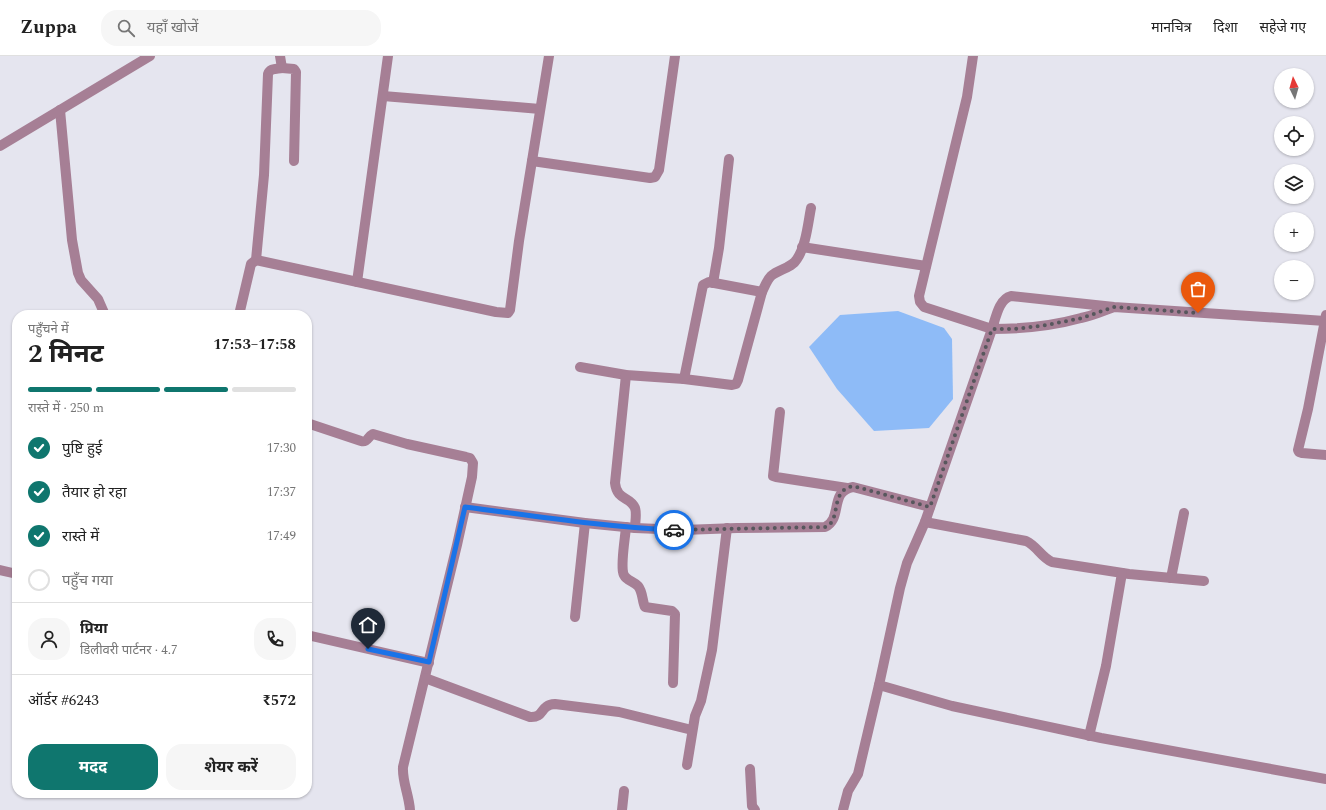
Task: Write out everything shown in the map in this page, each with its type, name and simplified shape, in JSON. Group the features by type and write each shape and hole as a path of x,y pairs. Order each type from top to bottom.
{"street":[{"path":"0,146 150,56"},
{"path":"280,56 282,68"},
{"path":"357,282 388,56"},
{"path":"256,260 496,312 508,313 510,310 519,241 548,56"},
{"path":"532,161 650,178 655,177 659,170 675,56"},
{"path":"973,56 967,97 926,266 920,302 924,307 992,329 1015,329 1047,325 1082,318 1114,307"},
{"path":"240,310 252,264 256,260 264,175 268,74 272,69 294,69 296,72 294,161"},
{"path":"383,96 540,109"},
{"path":"60,110 72,240 78,273 81,280 98,299 102,310"},
{"path":"713,283 719,248 729,159"},
{"path":"580,367 626,375 736,384 762,292 767,281 772,276 794,263 798,258 811,208"},
{"path":"802,247 926,266"},
{"path":"684,379 702,289 705,283 713,283 762,292"},
{"path":"843,810 848,791 858,774 907,563 925,522 992,329 1002,302 1006,297 1011,296 1114,307 1326,318 1298,450 1302,453 1326,456"},
{"path":"626,375 615,483 618,494 635,508 623,572 626,578 638,586 645,607 672,611 675,614 673,683"},
{"path":"780,412 773,476 847,488"},
{"path":"312,425 360,442 364,442 373,434 470,458 472,463 473,468 465,507 403,767 402,774 409,799 410,810"},
{"path":"465,507 631,528 683,530 826,527 832,521 842,491 853,486 930,507"},
{"path":"1171,578 1184,513"},
{"path":"925,522 1026,541 1032,544 1047,560 1052,562 1122,573 1204,581"},
{"path":"575,617 585,523"},
{"path":"687,765 694,716 701,701 712,650 726,528"},
{"path":"0,570 12,573"},
{"path":"1089,736 1106,666 1122,573"},
{"path":"312,636 429,662"},
{"path":"425,678 530,717 536,718 549,704 555,704 620,712 692,730"},
{"path":"879,685 952,706 1089,736 1326,779"},
{"path":"750,768 752,806 755,810"},
{"path":"622,810 624,790"}],"water":[{"path":"898,311 944,328 952,339 953,399 929,428 874,431 837,389 809,347 840,315"}],"way so far":[{"path":"674,530 826,527 832,521 842,491 853,486 930,507 953,437 992,329 1015,329 1047,325 1082,318 1114,307 1198,313"}],"route":[{"path":"368,649 429,662 465,507 585,523 674,530"}]}
